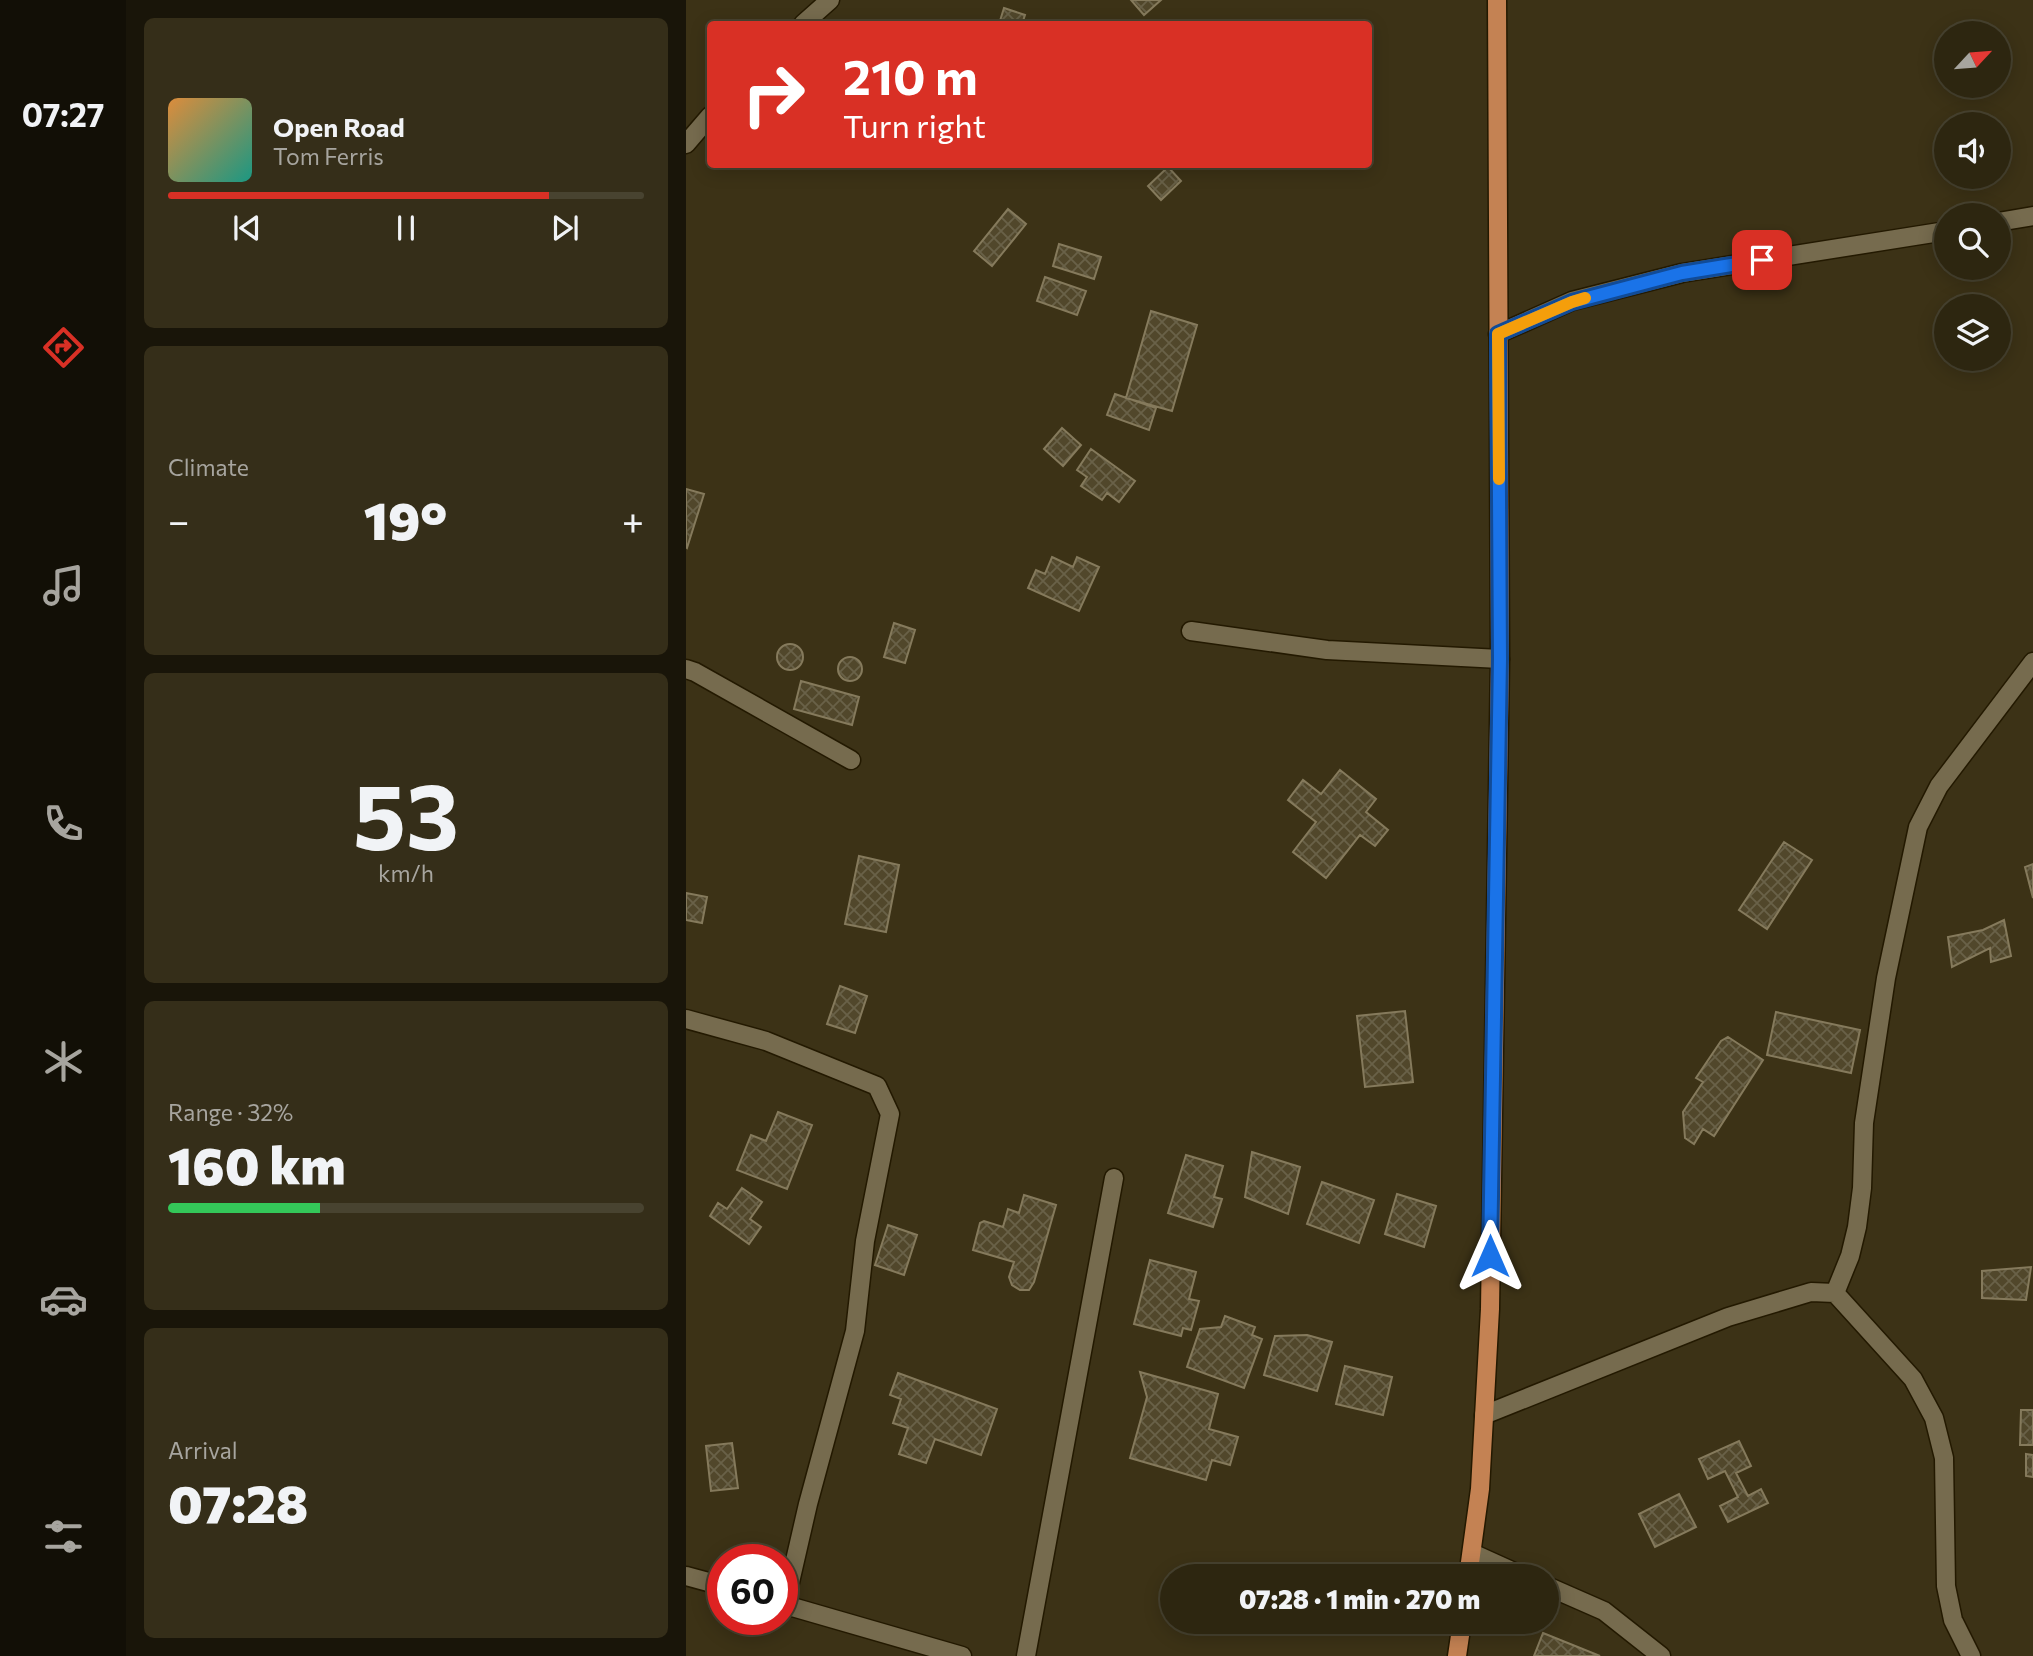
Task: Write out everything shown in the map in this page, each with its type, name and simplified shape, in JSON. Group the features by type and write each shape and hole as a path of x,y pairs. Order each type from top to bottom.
{"main road":[{"path":"1470,1564 1480,1489 1490,1309 1500,659 1497,0"},
{"path":"1457,1656 1460,1634"}],"street":[{"path":"806,21 830,0"},
{"path":"686,144 707,120"},
{"path":"2011,220 2033,216"},
{"path":"1498,334 1572,302 1682,273 1934,232"},
{"path":"1191,631 1326,650 1500,659"},
{"path":"1835,1293 1850,1256 1857,1227 1862,1188 1864,1123 1886,978 1918,827 1939,786 2033,662"},
{"path":"686,669 850,760"},
{"path":"686,1018 766,1041 877,1086 885,1098 890,1114 865,1241 855,1331 798,1544"},
{"path":"1026,1656 1114,1178"},
{"path":"1484,1415 1728,1317 1811,1292 1835,1293 1913,1379 1934,1418 1944,1458 1946,1587 1953,1620 1971,1656"},
{"path":"1472,1553 1496,1564"},
{"path":"686,1576 707,1582"},
{"path":"1559,1591 1604,1611 1661,1656"},
{"path":"798,1608 962,1656"}],"building":[{"path":"1131,0 1161,0 1144,15"},
{"path":"1004,8 1025,15 1023,21 1000,21"},
{"path":"1167,168 1181,181 1161,200 1148,186"},
{"path":"1008,209 1026,224 992,266 974,251"},
{"path":"1059,244 1101,257 1094,279 1053,266"},
{"path":"1045,277 1086,291 1077,315 1037,301"},
{"path":"1151,311 1197,325 1172,411 1126,398"},
{"path":"1115,394 1156,408 1149,430 1107,415"},
{"path":"1062,428 1081,445 1063,466 1044,449"},
{"path":"1091,449 1135,481 1119,502 1107,493 1102,500 1081,486 1087,477 1077,470"},
{"path":"686,489 704,494 687,548 686,547"},
{"path":"1052,557 1073,567 1077,557 1099,567 1079,611 1028,588 1036,570 1045,574"},
{"path":"894,623 915,630 905,663 884,657"},
{"path":"790,644 799,648 803,657 799,666 790,670 781,666 777,657 781,648"},
{"path":"850,657 858,661 862,669 858,677 850,681 842,677 838,669 842,661"},
{"path":"801,681 859,697 852,725 794,709"},
{"path":"1340,770 1376,799 1366,812 1388,830 1375,846 1360,835 1326,878 1293,852 1316,822 1288,800 1303,780 1321,794"},
{"path":"1784,842 1812,860 1767,929 1739,910"},
{"path":"859,856 899,865 886,932 845,924"},
{"path":"2033,864 2033,898 2025,867"},
{"path":"686,893 707,897 702,923 686,920"},
{"path":"2004,920 2011,956 1991,962 1990,948 1952,967 1948,937 1983,930"},
{"path":"840,986 867,996 855,1033 827,1024"},
{"path":"1405,1011 1413,1082 1365,1087 1357,1016"},
{"path":"1776,1012 1860,1030 1851,1073 1767,1055"},
{"path":"1728,1037 1763,1060 1714,1136 1703,1129 1694,1144 1685,1138 1683,1112 1703,1082 1696,1078 1721,1041"},
{"path":"778,1112 812,1125 787,1189 737,1170 751,1135 766,1141"},
{"path":"1252,1152 1300,1167 1288,1214 1245,1197"},
{"path":"1186,1155 1223,1166 1214,1197 1222,1199 1213,1227 1168,1213"},
{"path":"1322,1182 1374,1200 1359,1243 1307,1224"},
{"path":"742,1188 762,1202 750,1219 761,1227 749,1244 710,1216 718,1203 727,1209"},
{"path":"1397,1194 1436,1206 1424,1247 1385,1234"},
{"path":"1024,1195 1056,1205 1034,1282 1029,1290 1020,1290 1012,1285 1009,1277 1014,1262 973,1250 980,1223 984,1221 1003,1227 1008,1209 1019,1213"},
{"path":"888,1225 917,1235 904,1275 875,1265"},
{"path":"1150,1260 1196,1272 1189,1299 1199,1301 1191,1330 1183,1328 1181,1336 1134,1324"},
{"path":"2031,1267 2026,1300 1982,1298 1982,1271"},
{"path":"1225,1316 1255,1327 1252,1335 1262,1339 1244,1388 1187,1367 1200,1329 1221,1327"},
{"path":"1307,1335 1332,1342 1317,1391 1264,1375 1275,1336"},
{"path":"1345,1366 1392,1377 1383,1415 1336,1404"},
{"path":"1140,1372 1218,1394 1209,1429 1238,1437 1230,1465 1212,1460 1206,1480 1130,1458 1147,1397"},
{"path":"898,1373 997,1409 981,1455 935,1439 926,1463 899,1454 908,1428 893,1423 901,1399 890,1395"},
{"path":"2021,1410 2033,1410 2033,1445 2020,1445"},
{"path":"1739,1441 1751,1466 1736,1473 1748,1496 1761,1489 1768,1503 1728,1522 1720,1506 1738,1497 1725,1471 1708,1479 1699,1459"},
{"path":"732,1443 738,1488 711,1491 706,1446"},
{"path":"2026,1454 2033,1455 2033,1477 2026,1476"},
{"path":"1679,1494 1696,1527 1655,1547 1639,1514"},
{"path":"1543,1634 1545,1634 1600,1656 1534,1656"}],"slow traffic":[{"path":"1499,479 1498,334 1585,298"}],"route":[{"path":"1490,1256 1500,659 1498,334 1572,302 1682,273 1762,260"}]}
